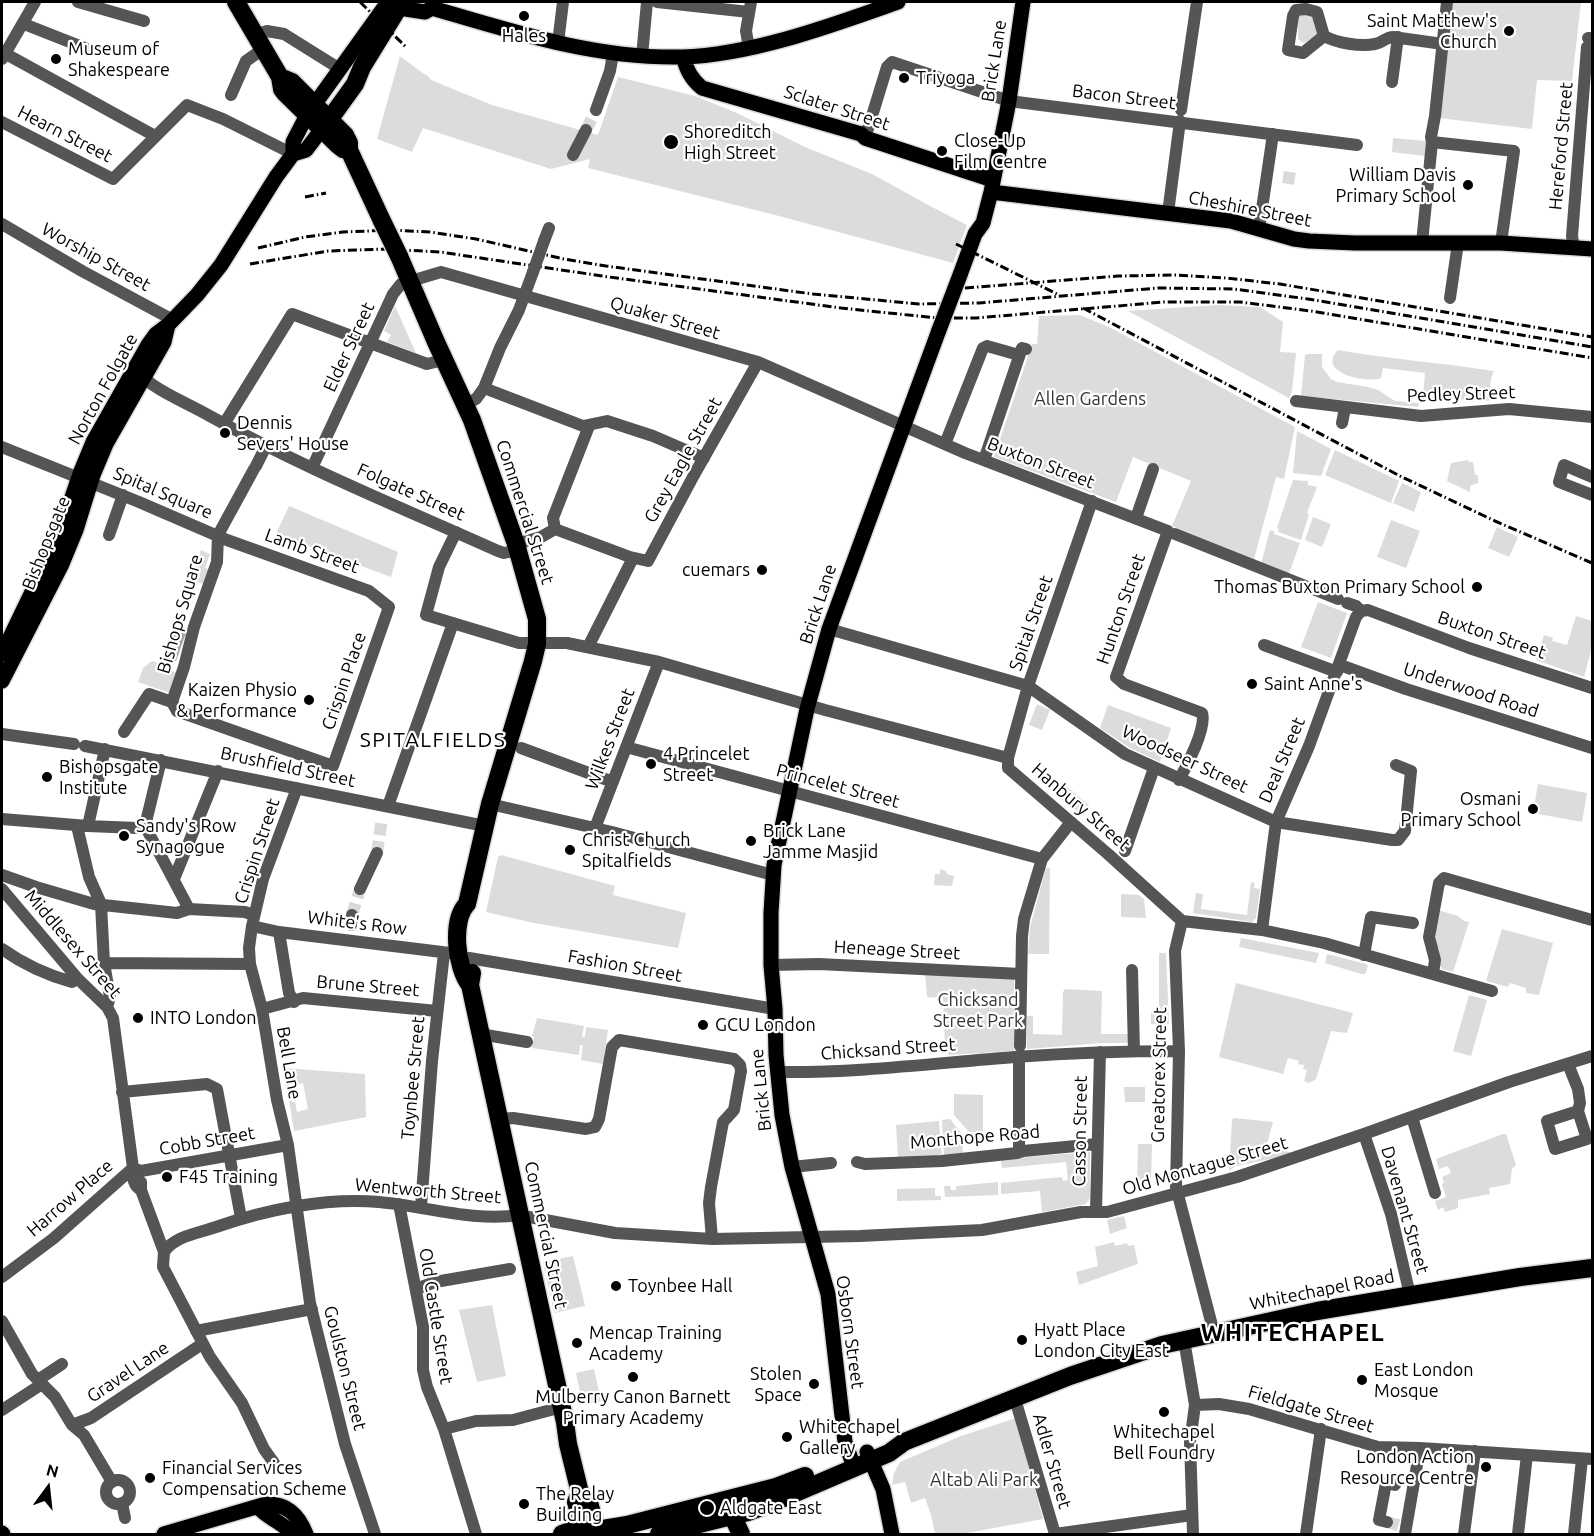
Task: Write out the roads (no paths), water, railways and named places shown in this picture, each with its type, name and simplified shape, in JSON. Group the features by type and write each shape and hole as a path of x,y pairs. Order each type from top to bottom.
{"highway":[{"path":"236,2 260,42"},
{"path":"325,124 355,84 396,4"},
{"name":"Commercial Street","path":"260,42 280,77 292,82 311,109 347,143 465,404 517,547 537,619 537,644 532,667 484,826 466,904 470,911 467,938 457,955 462,976 470,985 562,1407 568,1444 580,1493 588,1499 590,1532"},
{"path":"347,143 355,84"},
{"name":"Whitechapel Road","path":"726,1514 781,1500 891,1443 898,1445 1109,1362 1184,1340 1307,1313 1593,1268"},
{"path":"659,1534 726,1514"},
{"path":"562,1534 726,1514"},
{"path":"726,1514 741,1534"},
{"path":"635,1534 656,1529 683,1528"}],"main road":[{"path":"293,154 293,142 311,109 340,69 396,4 425,12 430,5 558,43 613,54 683,57 748,48 898,2"},
{"name":"Brick Lane","path":"813,1237 792,1167 782,1115 771,965 773,875 808,705 829,629 975,234 983,223 1009,100 1023,2"},
{"name":"Sclater Street","path":"683,57 689,74 702,87 861,134 865,138 992,186"},
{"path":"171,322 221,265 293,154 306,150 325,124"},
{"name":"Cheshire Street","path":"992,186 1231,221 1309,241 1501,243 1593,249"},
{"name":"Norton Folgate","path":"85,480 106,444 139,374 164,342 171,322"},
{"name":"Bishopsgate","path":"2,654 85,480"},
{"name":"Bishopsgate","path":"2,681 62,564 76,531 85,480"},
{"name":"Osborn Street","path":"813,1237 828,1294 845,1442 861,1459 883,1490 892,1534"},
{"path":"164,1534 272,1504 285,1508 299,1519 306,1534"},
{"path":"258,1507 266,1516 275,1519 292,1534"}],"street":[{"path":"36,2 4,57 155,136 184,106 192,106 293,154"},
{"path":"78,2 144,21"},
{"path":"558,43 563,2"},
{"path":"642,56 647,2"},
{"path":"657,2 750,7 746,31 748,48"},
{"path":"1168,213 1197,2"},
{"path":"1422,243 1431,136 1448,2"},
{"path":"24,24 85,48"},
{"path":"231,95 246,61 267,30 284,34 340,69"},
{"path":"1324,36 1343,42 1369,44 1377,44 1386,37 1398,37 1443,44"},
{"path":"1392,82 1398,37"},
{"name":"Hereford Street","path":"1574,248 1572,236 1587,134 1589,41"},
{"path":"596,110 610,71 613,54"},
{"name":"Bacon Street","path":"861,134 868,129 887,67 892,62 1009,100 1180,116 1273,134 1357,146"},
{"name":"Hearn Street","path":"2,122 113,178 155,136"},
{"path":"573,155 586,130"},
{"path":"1259,230 1273,134"},
{"path":"1432,142 1514,151 1501,243"},
{"name":"Worship Street","path":"2,224 171,322"},
{"path":"465,404 476,399 484,388 524,297 549,228"},
{"path":"1450,298 1458,243"},
{"name":"Quaker Street","path":"410,281 441,272 758,362 903,427"},
{"name":"Elder Street","path":"312,468 393,294 401,285 410,281"},
{"path":"224,424 292,314 428,364 444,360"},
{"path":"945,444 983,348 987,346 1023,352 984,460"},
{"name":"Grey Eagle Street","path":"633,558 648,561 758,362"},
{"name":"Folgate Street","path":"139,374 224,424 312,468 498,551 504,553 517,547"},
{"path":"484,388 583,426 607,421 653,436 704,458"},
{"name":"Pedley Street","path":"1296,400 1421,416 1509,409 1593,417"},
{"path":"1341,423 1345,408"},
{"path":"555,529 553,518 589,426"},
{"name":"Buxton Street","path":"903,427 1356,606 1361,611 1368,610 1469,648 1593,688"},
{"name":"Spital Square","path":"2,447 218,535 266,446"},
{"path":"1593,477 1564,465 1559,482 1593,495"},
{"path":"1136,518 1153,469"},
{"path":"109,536 123,495"},
{"name":"Spital Street","path":"1008,759 1028,686 1092,501"},
{"path":"517,547 555,529"},
{"path":"555,529 633,558 588,647"},
{"path":"456,532 440,567 426,615 519,643 537,644"},
{"name":"Hunton Street","path":"1171,532 1116,677 1124,684 1202,713 1204,717 1199,735 1188,765 1179,780"},
{"name":"Lamb Street","path":"218,535 369,591 390,607"},
{"name":"Bishops Square","path":"124,732 149,694 174,706 194,627 217,562 218,535"},
{"name":"Crispin Place","path":"174,706 333,766 390,607"},
{"name":"Deal Street","path":"1262,930 1276,822 1309,746 1356,617 1361,611"},
{"path":"388,806 453,623"},
{"name":"Woodseer Street","path":"829,629 1028,686 1125,754 1276,822 1398,840 1405,831 1412,771 1396,765"},
{"name":"Hanbury Street","path":"537,644 555,642 659,662 1008,759 1008,768 1182,921"},
{"name":"Underwood Road","path":"1264,645 1593,748"},
{"name":"Wilkes Street","path":"595,828 659,662"},
{"name":"Brushfield Street","path":"2,734 105,749 484,826"},
{"name":"Princelet Street","path":"626,747 1041,859"},
{"path":"520,748 613,782"},
{"path":"105,749 82,826 89,877 101,904 104,963 110,997 107,1007"},
{"path":"162,760 145,826 189,909"},
{"path":"1125,851 1154,768"},
{"path":"174,879 218,771"},
{"name":"Crispin Street","path":"253,920 263,879 297,788"},
{"path":"490,804 595,828 773,875"},
{"path":"2,819 82,826 137,828 145,826"},
{"path":"1023,1151 1019,1144 1024,919 1041,859 1071,822"},
{"path":"360,889 376,853"},
{"name":"White's Row","path":"2,875 72,898 101,904 177,913 189,909 245,912 253,920 279,932 457,955"},
{"path":"1433,974 1435,960 1430,937 1439,883 1444,878 1593,920"},
{"name":"Middlesex Street","path":"2,890 78,979 107,1007 113,1018 133,1168 140,1178 141,1190 164,1252 163,1268 202,1344 242,1403 264,1449 274,1463"},
{"path":"1364,955 1371,917 1413,923"},
{"name":"Bell Lane","path":"253,920 249,948 250,964 262,1009 277,1100 288,1145 297,1199 296,1206"},
{"path":"1182,921 1262,930 1324,943 1492,991"},
{"name":"Greatorex Street","path":"1182,921 1175,951 1179,1051 1177,1194 1214,1333"},
{"path":"279,932 289,993 294,1002"},
{"path":"2,949 45,972 72,982 78,979"},
{"name":"Fashion Street","path":"457,955 775,1010"},
{"name":"Toynbee Street","path":"421,1207 437,1011 457,955"},
{"path":"104,963 250,964"},
{"name":"Heneage Street","path":"771,965 819,964 1021,974"},
{"path":"1132,970 1134,1051"},
{"name":"Brune Street","path":"262,1009 303,998 437,1011"},
{"path":"480,1034 527,1042"},
{"path":"499,1119 513,1118 586,1129 595,1127 599,1119 612,1047 619,1040 734,1059 740,1065 741,1071 734,1110 723,1122 713,1177 709,1203 712,1239"},
{"name":"Chicksand Street","path":"778,1072 853,1071 1020,1051 1179,1051"},
{"name":"Casson Street","path":"1096,1212 1100,1052"},
{"name":"Old Montague Street","path":"813,1237 982,1230 1081,1212 1118,1210 1237,1177 1509,1082 1593,1056"},
{"path":"1569,1064 1578,1089 1580,1103 1578,1112"},
{"path":"123,1092 207,1084 218,1089 241,1218"},
{"path":"1413,1117 1435,1193"},
{"name":"Davenant Street","path":"1364,1134 1391,1214 1410,1295"},
{"name":"Monthope Road","path":"857,1162 865,1164 942,1161 1097,1144"},
{"name":"Cobb Street","path":"133,1168 141,1171 288,1145"},
{"path":"792,1167 831,1163"},
{"name":"Harrow Place","path":"2,1277 54,1238 133,1168"},
{"name":"Wentworth Street","path":"164,1252 170,1244 241,1218 296,1206 375,1201 475,1215 529,1217 615,1233 712,1239 813,1237"},
{"name":"Old Castle Street","path":"399,1204 423,1328 423,1370 427,1387 444,1429 476,1534"},
{"name":"Goulston Street","path":"296,1206 312,1309 345,1444 375,1534"},
{"path":"416,1288 435,1282 510,1269"},
{"path":"196,1332 312,1309"},
{"path":"2,1321 29,1370 55,1397 72,1425 84,1435 111,1480 123,1482 129,1487 130,1495 122,1503 114,1504 108,1499 106,1491 111,1480"},
{"path":"1184,1340 1195,1405 1190,1442 1193,1534"},
{"name":"Gravel Lane","path":"72,1425 92,1418 202,1344"},
{"path":"2,1410 62,1364"},
{"name":"Adler Street","path":"1015,1399 1055,1534"},
{"name":"Fieldgate Street","path":"1195,1405 1219,1404 1249,1409 1378,1447 1475,1451 1585,1462"},
{"path":"444,1429 483,1421 513,1420 562,1407"},
{"path":"1306,1534 1321,1429"},
{"path":"1404,1529 1420,1448"},
{"path":"1464,1534 1475,1451"},
{"path":"1518,1534 1527,1455"},
{"path":"1574,1534 1585,1462"},
{"path":"1387,1522 1378,1520 1386,1483 1395,1485"},
{"path":"122,1503 125,1518"},
{"path":"1055,1534 1192,1515"}],"tunnel":[{"path":"586,130 596,110"},
{"path":"1283,177 1296,179"},
{"path":"377,853 382,818"},
{"path":"352,915 360,889"},
{"path":"1387,1522 1401,1526"}],"railway":[{"path":"360,2 406,47"},
{"path":"305,197 326,193"},
{"path":"258,248 305,237 343,232 392,230 430,232 476,239 606,266 813,294 919,304 979,303 1158,288 1234,289 1308,299 1592,347"},
{"path":"956,244 1059,295"},
{"path":"250,264 328,251 385,249 440,252 841,308 937,318 976,318 1164,302 1240,302 1311,311 1592,358"},
{"path":"965,288 1118,276 1176,275 1226,278 1280,284 1592,337"},
{"path":"1083,308 1400,476 1592,563"}],"place":[{"name":"Hales","path":"524,16"},
{"name":"Saint Matthew's Church","path":"1509,31"},
{"name":"Museum of Shakespeare","path":"56,59"},
{"name":"Triyoga","path":"904,78"},
{"name":"Shoreditch High Street","path":"671,142"},
{"name":"Close-Up Film Centre","path":"942,151"},
{"name":"William Davis Primary School","path":"1468,185"},
{"name":"Dennis Severs' House","path":"225,433"},
{"name":"cuemars","path":"762,570"},
{"name":"Thomas Buxton Primary School","path":"1477,587"},
{"name":"Saint Anne's","path":"1252,684"},
{"name":"Kaizen Physio & Performance","path":"309,700"},
{"name":"4 Princelet Street","path":"651,764"},
{"name":"Bishopsgate Institute","path":"47,777"},
{"name":"Osmani Primary School","path":"1533,809"},
{"name":"Sandy's Row Synagogue","path":"124,836"},
{"name":"Brick Lane Jamme Masjid","path":"751,841"},
{"name":"Christ Church Spitalfields","path":"570,850"},
{"name":"INTO London","path":"138,1018"},
{"name":"GCU London","path":"703,1025"},
{"name":"F45 Training","path":"167,1177"},
{"name":"Toynbee Hall","path":"616,1286"},
{"name":"Hyatt Place London City East","path":"1022,1340"},
{"name":"Mencap Training Academy","path":"577,1343"},
{"name":"Mulberry Canon Barnett Primary Academy","path":"633,1377"},
{"name":"East London Mosque","path":"1362,1380"},
{"name":"Stolen Space","path":"814,1384"},
{"name":"Whitechapel Bell Foundry","path":"1164,1412"},
{"name":"Whitechapel Gallery","path":"787,1437"},
{"name":"London Action Resource Centre","path":"1486,1467"},
{"name":"Financial Services Compensation Scheme","path":"150,1478"},
{"name":"The Relay Building","path":"524,1504"},
{"name":"Aldgate East","path":"707,1508"}],"district":[{"name":"SPITALFIELDS","path":"433,740"},
{"name":"WHITECHAPEL","path":"1293,1333"}],"park label":[{"name":"Allen Gardens","path":"1090,399"},
{"name":"Chicksand Street Park","path":"978,1010"},
{"name":"Altab Ali Park","path":"984,1480"}]}
